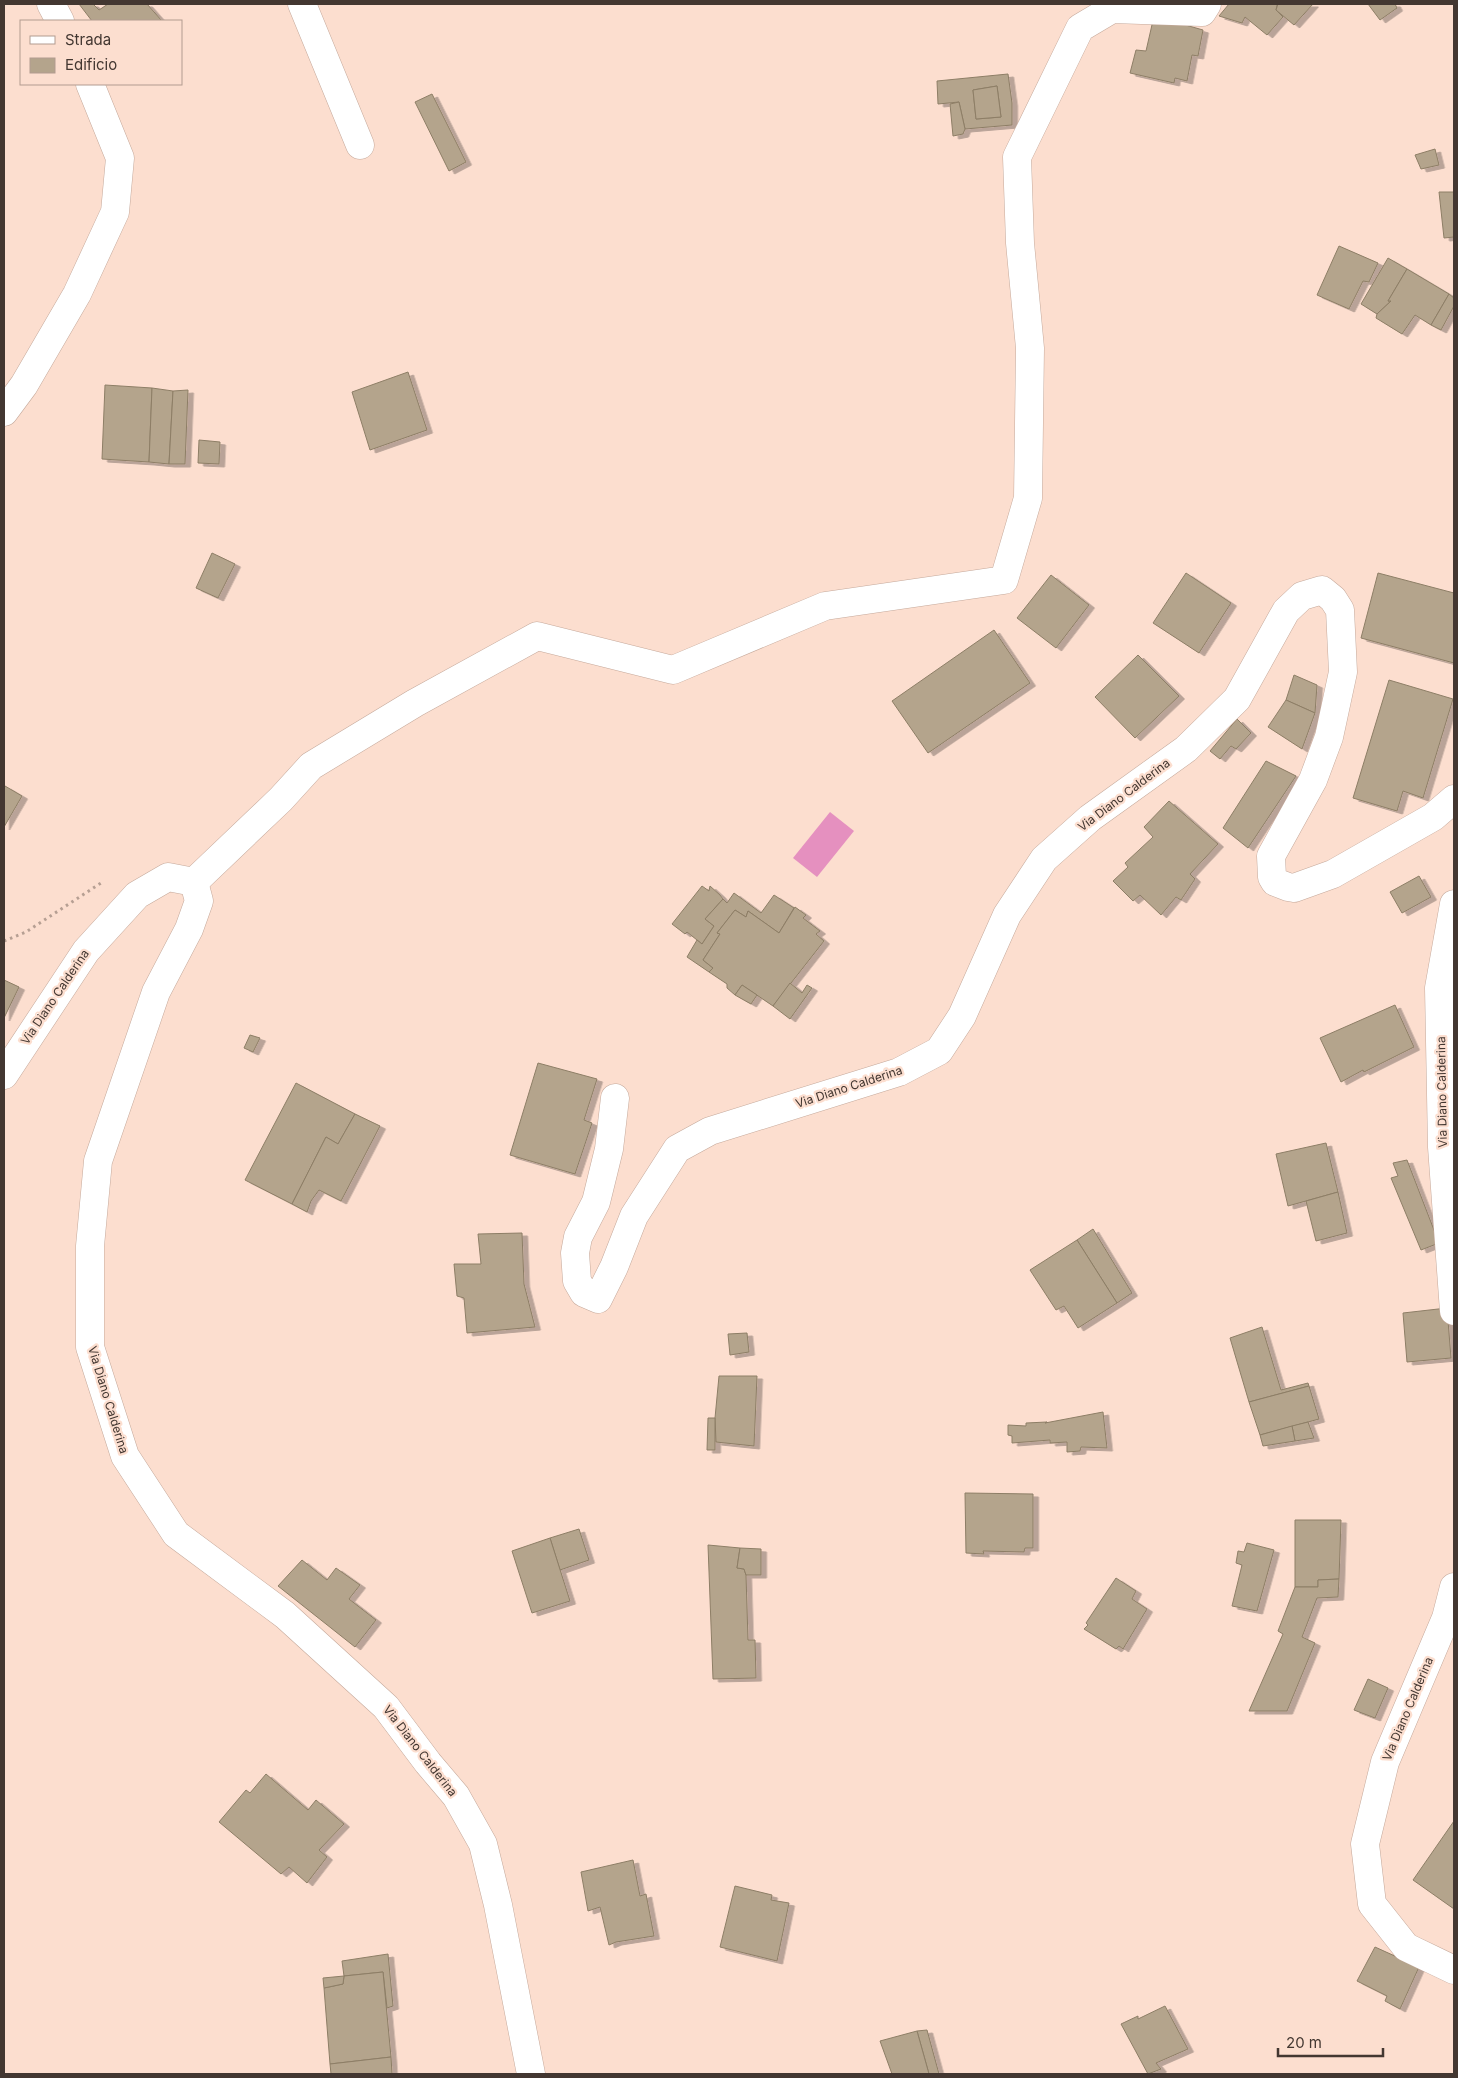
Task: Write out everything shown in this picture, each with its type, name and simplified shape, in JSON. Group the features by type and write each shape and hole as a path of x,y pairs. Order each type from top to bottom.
{"street":[{"path":"51,4 59,20"},
{"path":"302,4 360,144"},
{"path":"194,882 281,799 311,766 415,702 537,636 673,670 825,606 1004,580 1028,498 1030,348 1020,243 1017,157 1080,28 1112,9 1202,12 1207,4"},
{"path":"4,412 24,385 77,294 115,212 120,158 90,85"},
{"name":"Via Diano Calderina","path":"616,1098 609,1148 596,1202 578,1237 575,1252 577,1281 584,1293 598,1299 614,1267 634,1216 677,1149 710,1131 899,1072 939,1051 962,1016 1007,915 1044,859 1090,818 1186,749 1237,699 1286,611 1309,592 1322,590 1333,599 1340,610 1343,672 1329,737 1313,780 1271,856 1272,877 1275,882 1294,888 1333,874 1433,817 1454,798"},
{"name":"Via Diano Calderina","path":"4,1075 86,951 137,895 168,877 194,882 199,901 189,929 156,992 98,1162 90,1246 90,1347 125,1456 176,1534 285,1615 386,1707 428,1763 456,1796 483,1844 498,1905 531,2074"},
{"name":"Via Diano Calderina","path":"1454,904 1439,988 1442,1147 1454,1311"},
{"name":"Via Diano Calderina","path":"1454,1587 1446,1618 1385,1762 1365,1844 1372,1904 1406,1946 1454,1970"}],"path":[{"path":"4,941 26,932 122,870 137,895"}],"shaded area":[{"path":"830,812 854,831 817,877 793,858"}],"building":[{"path":"79,4 93,4 99,10 108,4 147,4 161,20 91,20"},
{"path":"1229,4 1276,4 1276,10 1283,17 1267,35 1245,17 1242,23 1219,16"},
{"path":"1278,4 1313,4 1294,25 1276,10"},
{"path":"1368,4 1395,4 1397,8 1380,20"},
{"path":"1154,16 1203,30 1198,56 1192,55 1187,81 1175,78 1174,83 1130,73 1136,50 1146,51"},
{"path":"1008,74 1012,103 1012,125 965,129 959,102 938,104 937,81","holes":["997,86 1001,117 976,119 973,90"]},
{"path":"997,86 1001,117 976,119 973,90"},
{"path":"432,94 466,162 449,171 415,102"},
{"path":"959,102 965,129 963,134 953,136 950,104"},
{"path":"1435,149 1439,165 1421,169 1415,155"},
{"path":"1439,192 1454,192 1454,237 1444,238"},
{"path":"1339,246 1378,263 1369,282 1363,281 1349,309 1317,295"},
{"path":"1388,258 1407,269 1388,301 1391,301 1377,314 1361,304"},
{"path":"1407,269 1449,294 1431,325 1415,315 1402,334 1376,318 1377,314 1391,301 1388,301"},
{"path":"1449,294 1454,298 1454,306 1441,330 1431,325"},
{"path":"408,372 427,430 370,450 352,392"},
{"path":"105,385 152,388 149,462 102,459"},
{"path":"152,388 173,391 169,464 149,462"},
{"path":"188,390 185,464 169,464 173,391"},
{"path":"199,440 220,442 219,464 198,463"},
{"path":"212,553 235,564 218,598 196,588"},
{"path":"1186,573 1231,603 1199,653 1153,623"},
{"path":"1378,573 1454,593 1454,663 1361,638"},
{"path":"1051,575 1089,605 1056,648 1017,618"},
{"path":"994,630 1030,683 928,753 892,701"},
{"path":"1138,655 1179,696 1135,738 1095,697"},
{"path":"1294,675 1317,685 1315,713 1286,700"},
{"path":"1389,680 1453,699 1423,798 1403,791 1397,811 1353,798"},
{"path":"1286,700 1315,713 1302,749 1268,727"},
{"path":"1237,719 1251,733 1236,749 1231,746 1220,759 1210,751"},
{"path":"1266,761 1296,776 1248,848 1223,828"},
{"path":"5,786 22,796 4,827 4,788"},
{"path":"1169,801 1218,844 1190,874 1195,879 1181,900 1176,897 1161,915 1140,895 1133,901 1113,881 1128,867 1125,863 1153,837 1144,827"},
{"path":"1419,876 1431,897 1402,913 1390,892"},
{"path":"702,886 709,891 710,886 723,899 705,919 714,926 702,944 687,932 685,934 672,924"},
{"path":"734,893 761,913 774,895 794,908 779,933 748,911 746,917 735,910 717,933 720,934 703,960 713,968 709,972 687,957 697,940 702,944 714,926 705,919 723,899 727,903"},
{"path":"795,907 806,915 803,918 820,931 816,934 824,941 773,1006 742,985 735,995 727,988 727,984 709,972 713,968 703,960 720,934 717,933 735,910 746,917 748,911 779,933"},
{"path":"4,980 19,987 4,1018"},
{"path":"790,983 802,993 807,985 812,988 790,1019 773,1006"},
{"path":"742,985 757,995 751,1004 735,995"},
{"path":"1395,1005 1414,1047 1341,1082 1320,1038"},
{"path":"250,1035 260,1038 253,1052 244,1048"},
{"path":"538,1063 597,1079 584,1120 592,1123 575,1174 510,1155"},
{"path":"296,1083 355,1114 338,1144 326,1137 292,1204 245,1180"},
{"path":"355,1114 380,1126 341,1201 319,1190 311,1201 307,1212 292,1204 326,1137 338,1144"},
{"path":"1326,1143 1338,1192 1288,1206 1276,1154"},
{"path":"1407,1160 1439,1243 1421,1250 1391,1178 1398,1176 1393,1163"},
{"path":"1338,1192 1347,1233 1316,1241 1306,1201"},
{"path":"1093,1229 1132,1293 1117,1303 1077,1240"},
{"path":"522,1233 524,1284 535,1327 467,1333 464,1298 457,1296 454,1264 481,1264 478,1234"},
{"path":"1077,1240 1117,1303 1078,1328 1064,1306 1056,1310 1030,1270"},
{"path":"1447,1308 1451,1358 1407,1362 1403,1313"},
{"path":"1262,1327 1281,1390 1308,1383 1309,1386 1249,1402 1230,1338"},
{"path":"747,1333 749,1352 730,1355 728,1334"},
{"path":"719,1376 757,1376 754,1446 716,1442 715,1418"},
{"path":"1309,1386 1319,1419 1260,1435 1249,1402"},
{"path":"1103,1412 1107,1448 1081,1447 1080,1451 1067,1452 1067,1442 1050,1443 1050,1440 1012,1443 1012,1436 1008,1435 1008,1425 1026,1426 1026,1423 1047,1422 1045,1423"},
{"path":"708,1418 715,1418 715,1450 707,1450"},
{"path":"1308,1422 1314,1438 1295,1441 1292,1426"},
{"path":"1292,1426 1295,1441 1263,1446 1260,1435"},
{"path":"965,1493 1033,1494 1033,1548 1025,1548 1024,1552 983,1551 984,1554 966,1553"},
{"path":"1295,1520 1341,1520 1339,1579 1318,1580 1318,1587 1295,1587"},
{"path":"579,1529 589,1560 560,1570 550,1538"},
{"path":"550,1538 570,1601 532,1613 512,1551"},
{"path":"1247,1543 1274,1550 1257,1611 1232,1606 1242,1565 1236,1563 1238,1551 1244,1552"},
{"path":"708,1545 740,1548 737,1568 744,1569 746,1575 748,1640 755,1640 756,1678 713,1679"},
{"path":"740,1548 761,1549 761,1575 746,1575 744,1569 737,1568"},
{"path":"302,1560 327,1580 336,1568 360,1585 349,1599 376,1620 355,1647 278,1586"},
{"path":"1116,1578 1136,1591 1132,1599 1147,1609 1123,1649 1119,1646 1116,1649 1084,1629"},
{"path":"1339,1579 1338,1597 1317,1598 1302,1637 1315,1643 1287,1711 1249,1711 1283,1634 1278,1631 1295,1587 1318,1587 1318,1580"},
{"path":"1368,1679 1388,1688 1375,1718 1354,1710"},
{"path":"266,1774 308,1810 316,1800 344,1824 319,1850 327,1857 307,1883 289,1867 281,1874 219,1822 246,1790 250,1793"},
{"path":"1454,1821 1454,1909 1413,1880"},
{"path":"633,1860 640,1896 646,1894 654,1936 616,1942 609,1945 600,1907 588,1911 581,1872"},
{"path":"735,1886 772,1895 771,1900 789,1903 777,1961 720,1947"},
{"path":"1375,1947 1419,1967 1400,2009 1385,2001 1387,1996 1357,1981"},
{"path":"388,1954 393,2006 387,2008 383,1972 344,1976 342,1961"},
{"path":"383,1972 391,2057 330,2064 324,1988 343,1984 344,1976"},
{"path":"344,1976 343,1984 324,1988 323,1978"},
{"path":"1165,2006 1188,2049 1156,2063 1161,2069 1148,2074 1121,2024 1138,2016 1138,2019"},
{"path":"927,2030 939,2074 929,2074 917,2031"},
{"path":"917,2031 929,2074 892,2074 880,2041"},
{"path":"391,2057 392,2074 331,2074 330,2064"}]}
